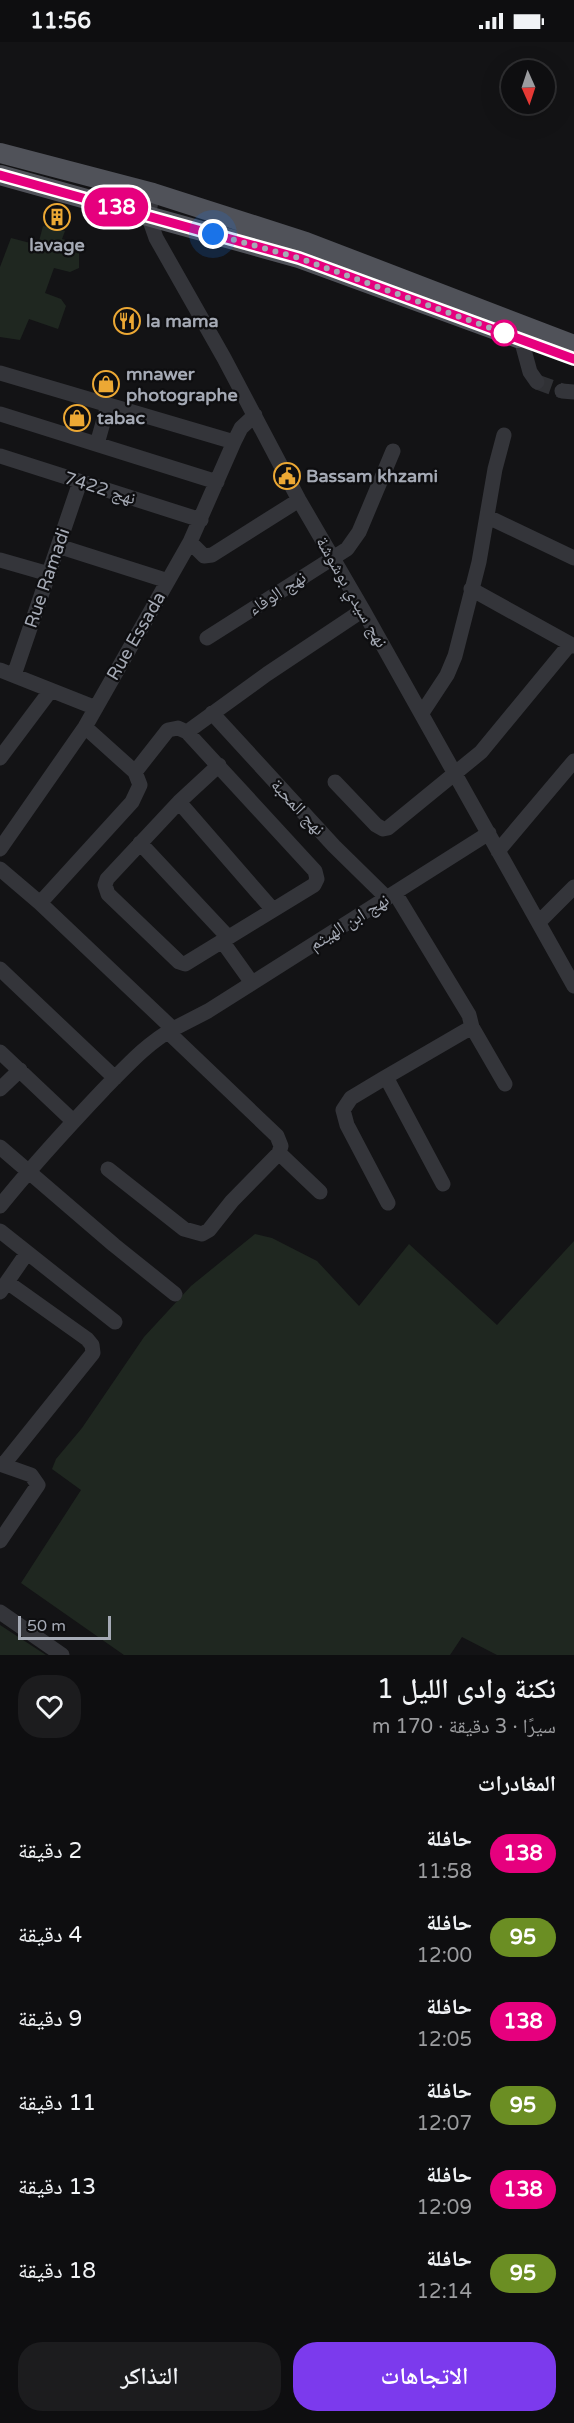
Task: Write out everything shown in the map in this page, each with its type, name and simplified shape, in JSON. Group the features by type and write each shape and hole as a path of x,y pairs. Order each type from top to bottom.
{"main road":[{"path":"0,153 153,193 306,242 574,345"},
{"path":"0,175 299,258 574,359"}],"street":[{"path":"148,215 153,193"},
{"name":"نهج سيدي بوشوشة","path":"148,215 156,238 255,415 299,500 422,713 574,986"},
{"path":"521,339 530,372 537,382"},
{"path":"0,373 234,441"},
{"path":"97,444 108,405"},
{"path":"0,414 217,482"},
{"name":"Rue Essada","path":"0,849 85,727 190,542 241,428 255,415"},
{"path":"422,713 447,675 455,656 488,517 495,469 504,435"},
{"name":"نهج الوفاء","path":"207,638 348,549 354,542 393,451"},
{"name":"نهج 7422","path":"0,456 201,520"},
{"name":"Rue Ramadi","path":"7,672 49,574 80,482"},
{"path":"190,542 204,556 212,555 299,500"},
{"path":"488,517 574,558"},
{"path":"58,546 168,581"},
{"path":"0,560 49,574"},
{"path":"335,782 376,825 383,829 392,824 469,764 572,645 471,590"},
{"path":"187,732 363,610"},
{"path":"7,672 96,708"},
{"path":"0,758 51,690"},
{"name":"نهج المحبة","path":"212,713 334,846 391,896 469,1014 472,1027 505,1084"},
{"path":"40,903 136,797 140,785 135,772 85,727"},
{"path":"135,772 168,730 178,728 187,732 219,765 315,871 317,879 314,885 182,964 108,894 105,885 107,879 140,843 219,765"},
{"path":"498,851 574,761"},
{"path":"179,802 273,909"},
{"name":"نهج ابن الهيثم","path":"0,1206 73,1121 115,1078 171,1030 208,1011 489,833"},
{"path":"140,843 225,939 252,983"},
{"path":"0,869 40,903 171,1030 277,1136 281,1146 279,1153 232,1201 209,1230 201,1234 184,1229 108,1169"},
{"path":"539,922 574,887"},
{"path":"0,969 115,1078"},
{"path":"388,1203 347,1125 343,1110 351,1098 472,1027"},
{"path":"0,1052 73,1121"},
{"path":"0,1089 20,1070"},
{"path":"386,1077 443,1184"},
{"path":"0,1147 175,1294"},
{"path":"279,1153 320,1192"},
{"path":"0,1231 115,1322"},
{"path":"0,1541 38,1485 31,1475 2,1464 93,1353 92,1345 87,1339 4,1287 27,1253"},
{"path":"0,1612 62,1655"}],"shaded area":[{"path":"43,226 65,231 62,239 79,244 79,268 70,272 54,268 45,293 61,299 66,306 58,329 29,319 20,340 0,337 0,267 11,238 38,245"},
{"path":"255,1234 272,1238 317,1261 359,1306 409,1244 497,1325 574,1241 574,1655 497,1655 462,1637 450,1655 124,1655 21,1583 81,1490 52,1469 56,1459 82,1428 144,1337 191,1286"},
{"path":"0,1625 46,1655 0,1655"}],"tunnel":[{"path":"537,382 562,391"}],"bus line":[{"name":"138","path":"0,175 299,258 574,359"}],"place":[{"name":"lavage","path":"57,217"},
{"name":"la mama","path":"127,321"},
{"name":"mnawer photographe","path":"106,384"},
{"name":"tabac","path":"77,418"},
{"name":"Bassam khzami","path":"287,476"}],"route":[{"path":"213,234 299,258 504,333"}]}
